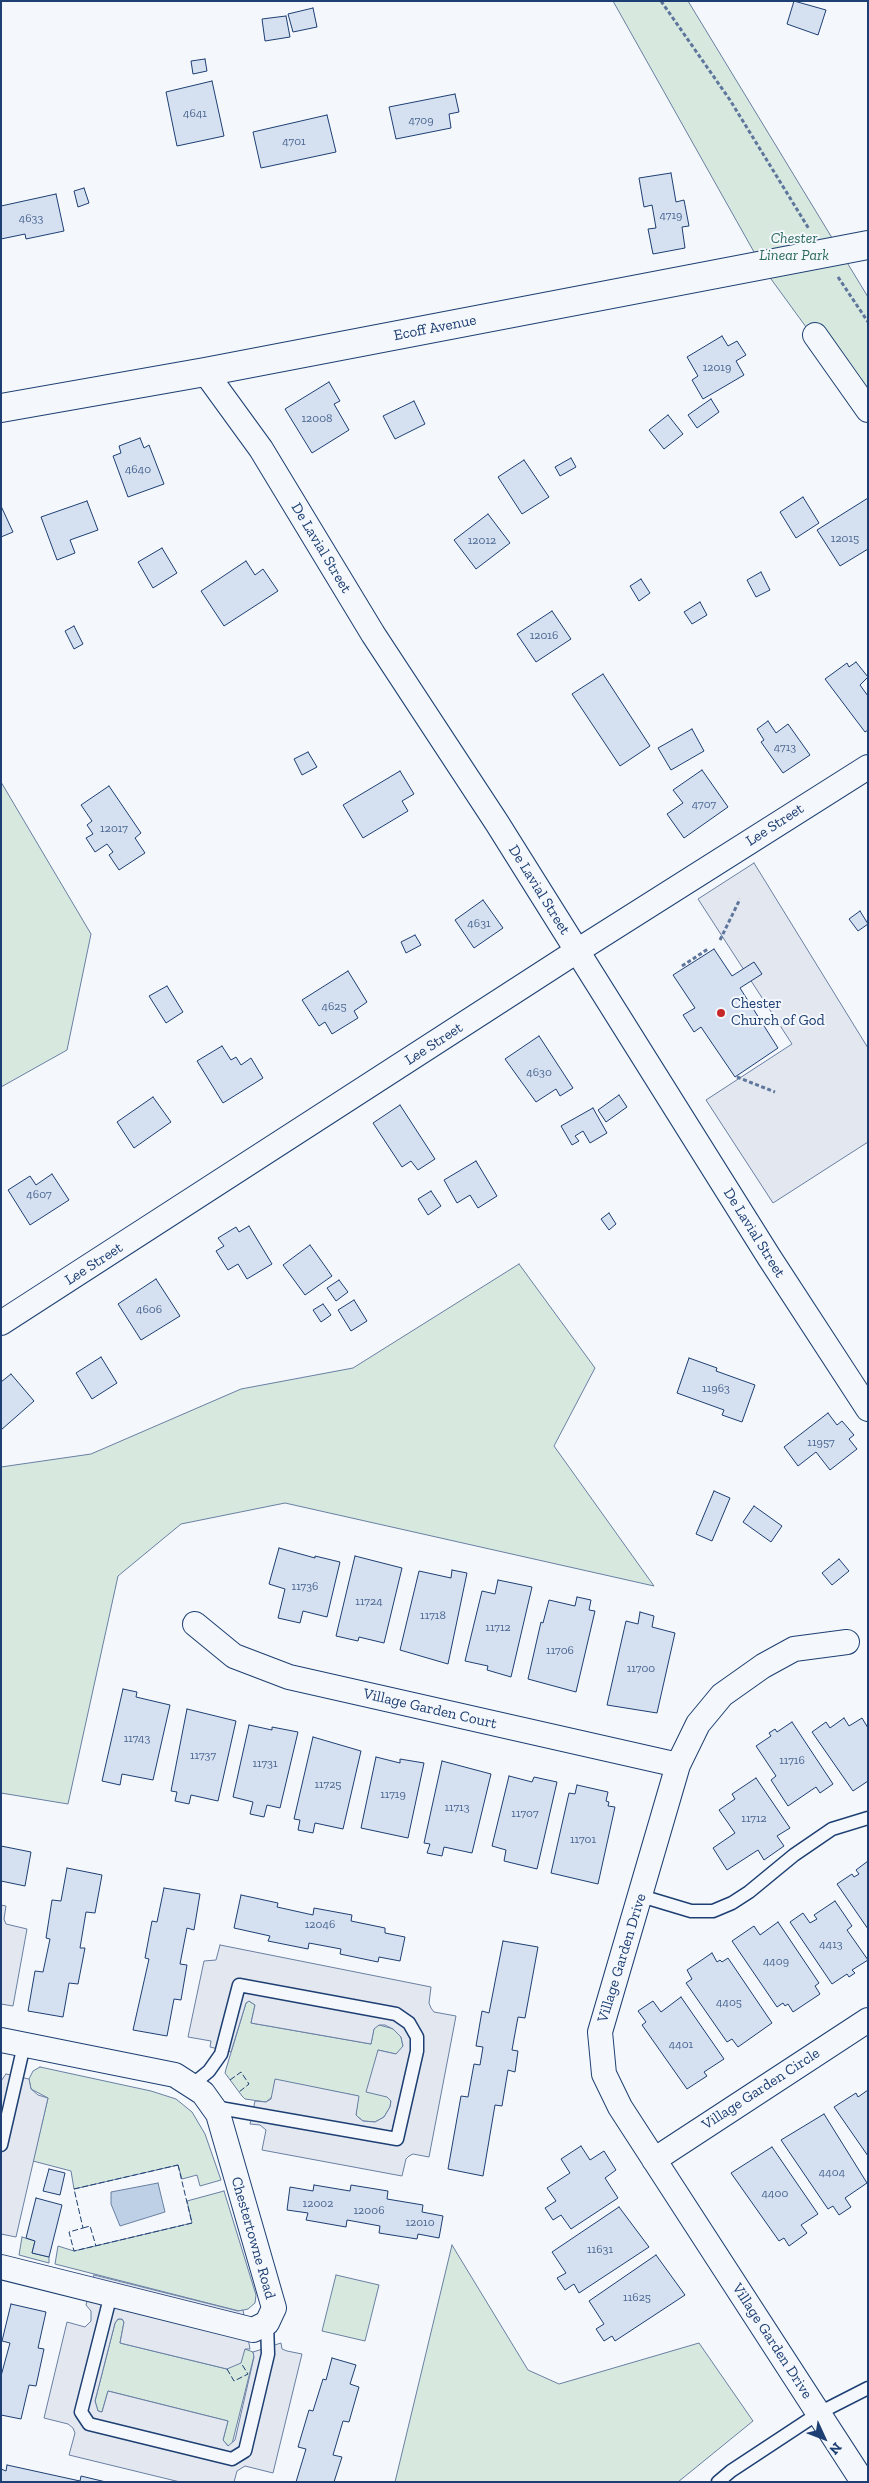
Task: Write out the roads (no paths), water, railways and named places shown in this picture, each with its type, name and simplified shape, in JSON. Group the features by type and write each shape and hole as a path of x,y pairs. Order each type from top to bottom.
{"street":[{"name":"Ecoff Avenue","path":"1,408 205,372 868,245"},
{"path":"814,335 868,410"},
{"name":"De Lavial Street","path":"205,372 261,449 373,634 577,951 769,1257 868,1409"},
{"name":"Lee Street","path":"1,1323 577,951 868,766"},
{"name":"Village Garden Court","path":"194,1624 234,1656 290,1677 678,1765"},
{"name":"Village Garden Drive","path":"847,1642 794,1650 763,1666 722,1695 698,1724 678,1765 600,2032 604,2074 620,2107 863,2482"},
{"name":"Village Garden Circle","path":"654,2160 868,2020"},
{"name":"Chestertowne Road","path":"13,2043 175,2074 203,2093 214,2107 274,2308 267,2323"},
{"path":"1,2267 253,2330 267,2323"}],"lane":[{"path":"641,1896 691,1910 713,1910 732,1904 794,1855 832,1829 868,1818"},
{"path":"192,2085 209,2071 221,2054 239,1985 396,2014 409,2024 417,2037 417,2051 397,2140 214,2107"},
{"path":"1,2145 13,2043"},
{"path":"111,2294 81,2412 89,2424 232,2459 244,2451 268,2354 267,2323"},
{"path":"718,2482 730,2471 819,2413 868,2388"}],"water":[{"path":"158,2183 165,2212 120,2226 111,2204 111,2192"}],"place":[{"name":"Chester Church of God","path":"721,1013"}],"park label":[{"name":"Chester Linear Park","path":"794,248"}]}
